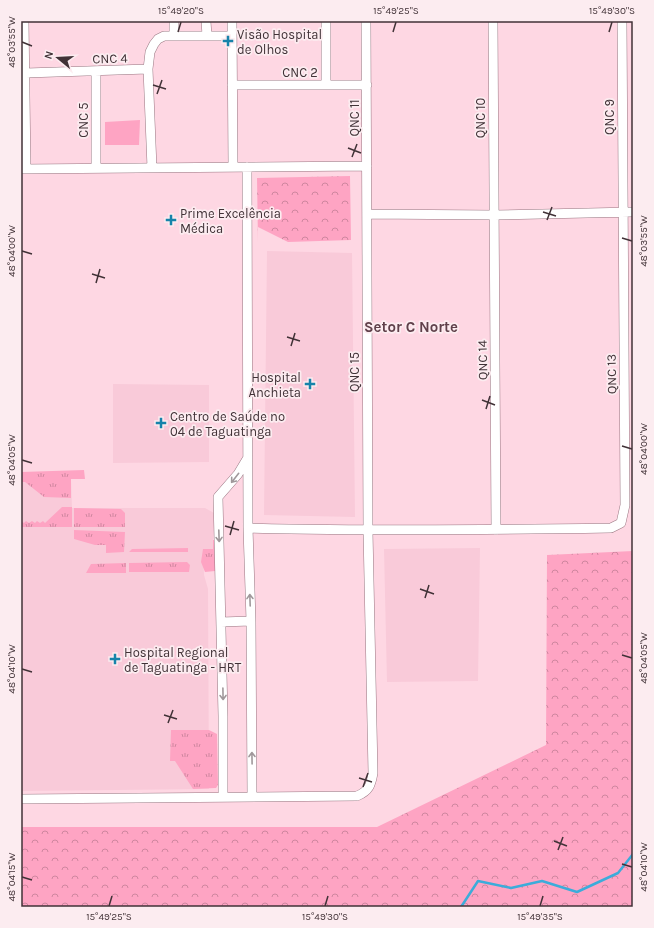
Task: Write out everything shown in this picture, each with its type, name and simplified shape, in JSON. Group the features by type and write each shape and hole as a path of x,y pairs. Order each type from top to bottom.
{"street":[{"path":"24,21 26,73 23,168 367,166"},
{"path":"174,21 174,36"},
{"path":"206,21 207,36"},
{"path":"232,21 232,167"},
{"path":"326,21 326,86"},
{"name":"QNC 11","path":"366,21 366,214"},
{"name":"QNC 10","path":"493,21 494,215"},
{"name":"QNC 9","path":"622,21 622,212"},
{"path":"152,168 148,69 150,52 154,44 158,39 164,36 232,36"},
{"name":"CNC 4","path":"26,73 148,69"},
{"name":"CNC 5","path":"96,71 96,168"},
{"name":"CNC 2","path":"232,86 367,85"},
{"path":"21,799 252,797 251,621 248,528 247,167"},
{"name":"QNC 13","path":"496,530 611,528 621,523 625,505 622,212"},
{"path":"366,214 494,215 633,212"},
{"name":"QNC 15","path":"252,797 357,796 366,792 371,785 373,773 368,530 366,214"},
{"name":"QNC 14","path":"494,215 496,530"},
{"path":"223,797 218,497 238,474 248,457"},
{"path":"248,528 496,530"},
{"path":"221,622 251,621"}],"shaded area":[{"name":"Hospital Anchieta","path":"267,251 352,253 355,517 264,515"},
{"name":"Centro de Saúde nº 04 de Taguatinga","path":"113,384 209,385 209,462 113,463"},
{"name":"Hospital Regional de Taguatinga - HRT","path":"21,479 71,479 72,508 205,508 214,513 213,549 203,549 204,575 208,589 209,789 21,791"},
{"path":"480,548 478,681 387,682 384,549"}],"green space":[{"path":"140,120 139,145 105,145 105,122"},
{"path":"350,176 351,240 288,242 258,227 258,243 257,178"},
{"path":"84,470 85,479 71,479 71,498 44,497 25,482 21,482 21,472"},
{"path":"62,507 72,507 72,527 21,527 21,521 24,523 26,521 29,523 32,521 35,523 37,521 40,523 43,521 45,523"},
{"path":"74,508 121,509 125,513 125,527 74,527"},
{"path":"74,530 125,532 124,552 106,553 106,545 95,545 74,539"},
{"path":"213,540 216,540 215,571 205,572 201,562 203,549 213,549"},
{"path":"188,548 188,552 129,552 132,549"},
{"path":"633,551 633,907 21,907 21,827 377,827 546,745 547,555"},
{"path":"187,562 190,565 189,572 129,572 129,563"},
{"path":"126,563 126,573 86,573 91,564"},
{"path":"171,730 209,730 217,734 218,785 216,788 193,789 175,761 170,761"}],"waterway":[{"path":"461,907 478,881 511,888 542,881 577,892 618,873 633,854"}],"place":[{"name":"Visão Hospital de Olhos","path":"228,41"},
{"name":"Prime Excelência Médica","path":"171,220"},
{"name":"Hospital Anchieta","path":"310,384"},
{"name":"Centro de Saúde nº 04 de Taguatinga","path":"161,423"},
{"name":"Hospital Regional de Taguatinga - HRT","path":"115,659"}],"district":[{"name":"Setor C Norte","path":"411,327"}]}
